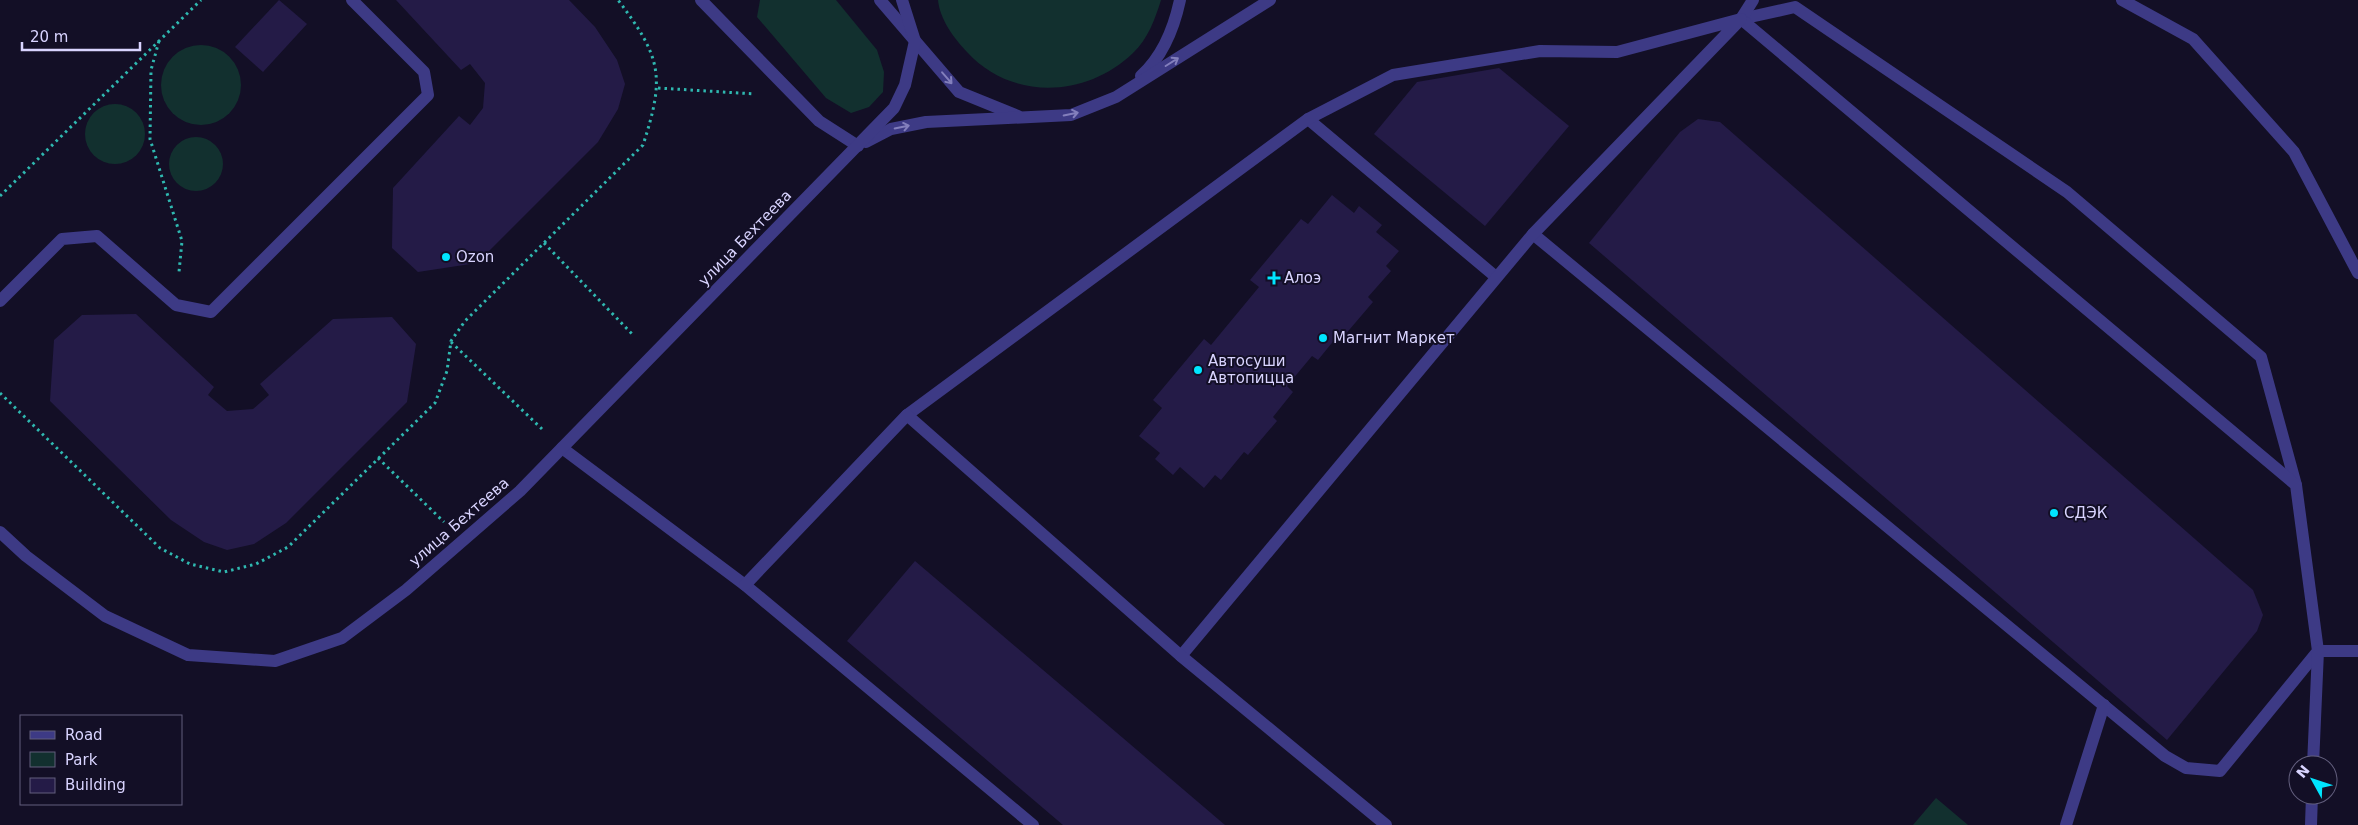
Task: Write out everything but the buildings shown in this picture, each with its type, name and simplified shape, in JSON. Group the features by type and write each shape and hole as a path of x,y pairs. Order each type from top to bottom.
{"street":[{"path":"0,300 62,239 97,236 176,305 211,312 428,95 424,72 352,0"},
{"path":"701,0 819,122 858,146 892,129 926,122 1071,115 1116,97 1270,0"},
{"path":"880,0 959,92 1022,117"},
{"path":"902,0 915,41"},
{"path":"1116,97 1150,68 1173,30 1180,0"},
{"path":"1181,656 1532,234 1741,20 1753,0"},
{"path":"2122,0 2193,39 2294,152 2358,273"},
{"path":"745,585 907,415 1308,119 1393,75 1540,51 1617,52 1795,7 2067,192 2262,357 2296,485 2318,651 2313,755"},
{"path":"1741,20 2296,485"},
{"name":"улица Бехтеева","path":"0,532 26,556 105,616 188,655 275,660 342,638 406,590 520,491 858,146 894,108 905,85 915,41"},
{"path":"1308,119 1496,277"},
{"path":"1532,234 2165,756 2186,768 2220,772 2318,651"},
{"path":"907,415 1181,656 1386,825"},
{"path":"562,448 745,585 1033,825"},
{"path":"2318,651 2358,652"},
{"path":"2066,825 2104,705"},
{"path":"2311,825 2312,805"}],"path":[{"path":"0,196 201,0"},
{"path":"0,393 160,548 190,564 224,572 256,564 288,547 435,403 447,371 451,341 465,321 642,145 654,110 658,88 653,52 618,0"},
{"path":"159,41 151,70 150,139 182,241 176,305"},
{"path":"658,88 794,97"},
{"path":"544,243 653,355"},
{"path":"451,341 562,448"},
{"path":"378,458 463,540"}],"green space":[{"path":"760,0 836,0 877,50 884,72 883,92 869,107 851,113 826,98 757,17"},
{"path":"938,0 1161,0 1143,41 1133,53 1114,68 1094,79 1072,85 1049,88 1027,86 1005,79 985,68 967,52 953,35 942,15"},
{"path":"201,45 216,48 229,57 238,70 241,85 238,100 229,113 216,122 201,125 186,122 173,113 164,100 161,85 164,70 173,57 186,48"},
{"path":"115,104 131,109 136,113 140,118 145,134 140,150 136,155 131,159 115,164 99,159 94,155 90,150 85,134 90,118 94,113 99,109"},
{"path":"196,137 206,139 215,145 221,154 223,164 221,174 215,183 206,189 196,191 186,189 177,183 171,174 169,164 171,154 177,145 186,139"},
{"path":"1936,798 1968,825 1913,825"}],"place":[{"name":"Ozon","path":"446,257"},
{"name":"Алоэ","path":"1274,278"},
{"name":"Магнит Маркет","path":"1323,338"},
{"name":"Автосуши Автопицца","path":"1198,370"},
{"name":"СДЭК","path":"2054,513"}]}
